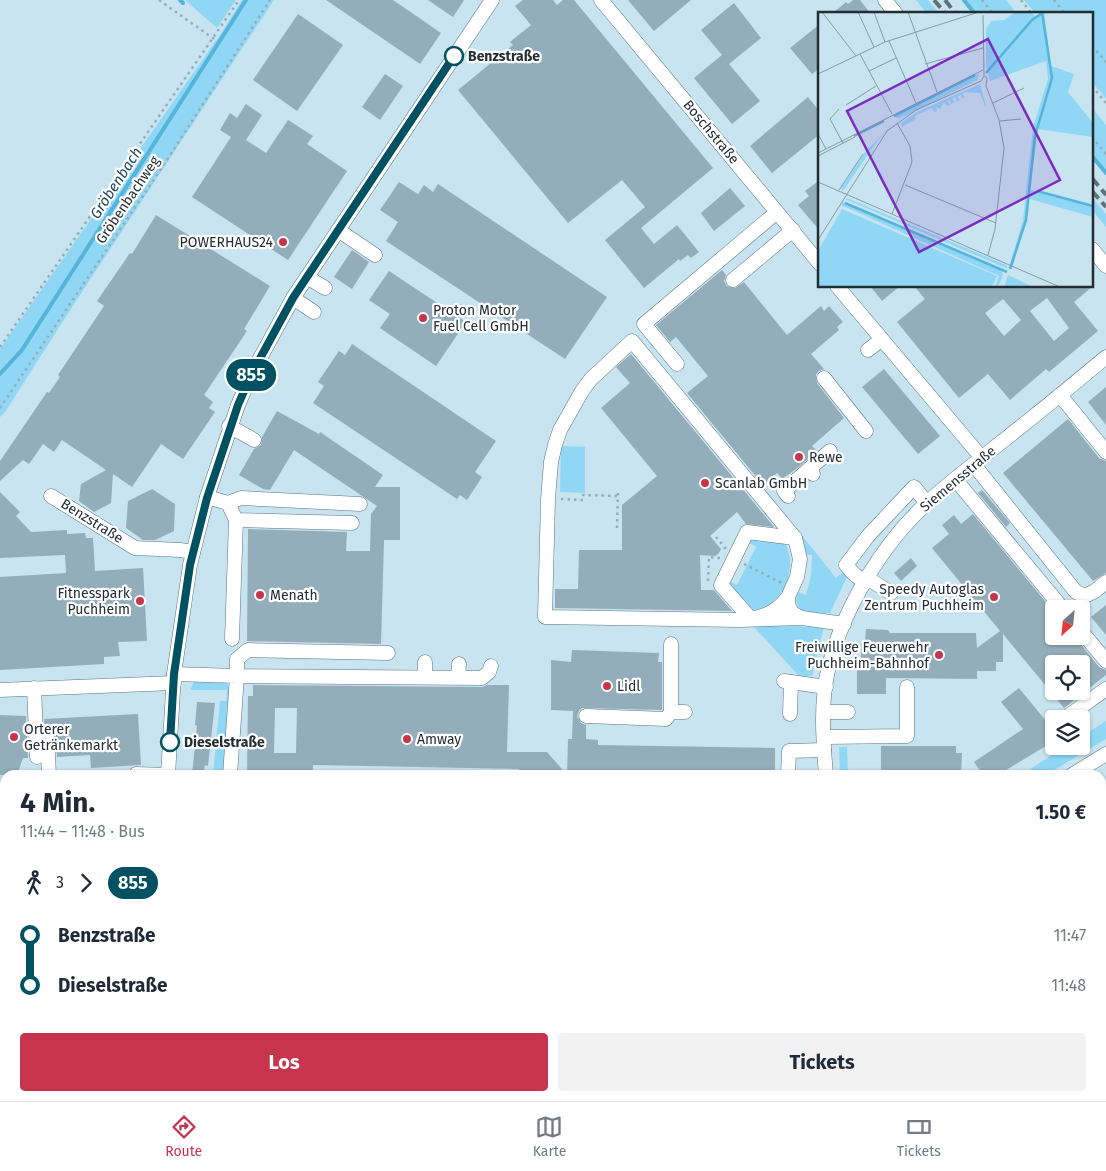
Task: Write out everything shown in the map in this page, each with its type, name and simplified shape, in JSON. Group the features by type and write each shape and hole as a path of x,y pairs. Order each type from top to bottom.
{"street":[{"path":"168,770 174,678 193,552 207,498 230,426 252,373 293,298 492,0"},
{"name":"Boschstraße","path":"601,0 793,230 805,252 818,262"},
{"path":"885,0 894,12"},
{"path":"677,364 644,324 777,212"},
{"path":"338,230 375,255"},
{"path":"733,280 793,230"},
{"path":"1094,252 1106,266"},
{"path":"307,277 325,288"},
{"path":"839,288 978,461 1076,592 1084,596 1106,582"},
{"path":"293,298 314,312"},
{"path":"868,350 881,340"},
{"path":"751,619 772,612 788,597 797,576 800,559 795,538 632,341 591,379 582,391 560,430 552,453 548,498 545,618 751,619 802,618 844,624"},
{"name":"Siemensstraße","path":"826,770 824,712 829,666 844,624 866,580 891,542 926,503 1106,358"},
{"path":"252,373 265,381"},
{"path":"824,378 866,431"},
{"path":"1060,395 1106,452"},
{"path":"230,426 254,440"},
{"path":"788,496 784,491 811,471 830,451"},
{"path":"956,479 1056,600"},
{"path":"891,593 855,575 846,565 868,536 914,487 926,503"},
{"name":"Benzstraße","path":"51,496 135,548 193,552"},
{"path":"207,498 228,503 241,498 360,504"},
{"path":"228,503 236,520 232,639"},
{"path":"236,520 352,523"},
{"path":"751,619 721,585 747,532 795,538"},
{"path":"788,597 788,605 792,613 802,618"},
{"path":"1090,642 1106,661"},
{"path":"586,716 666,719 678,712 671,678 671,644"},
{"path":"230,770 237,659 248,650 388,653"},
{"path":"0,690 174,678 425,669 458,671 482,678 490,672 491,666"},
{"path":"671,678 686,678"},
{"path":"790,714 788,682 826,686"},
{"path":"788,770 789,751 824,743 907,736 908,687"},
{"path":"34,688 37,757"},
{"path":"1077,710 1106,689"},
{"path":"824,712 848,712"},
{"path":"47,736 49,770"},
{"path":"1080,770 1106,754"}],"path":[{"path":"159,0 214,39"},
{"path":"0,347 214,39 239,0"},
{"name":"Gröbenbachweg","path":"0,408 165,163 270,0"},
{"path":"982,0 991,12"},
{"path":"1021,0 1030,12"},
{"path":"1054,0 1063,12"},
{"path":"1094,48 1106,62"},
{"path":"1094,88 1106,103"},
{"path":"1094,139 1106,154"},
{"path":"617,528 618,490"},
{"path":"548,498 583,500 583,495 617,496"},
{"path":"716,537 726,550 725,555"}],"shaded area":[{"path":"185,0 236,0 217,28"},
{"path":"242,0 274,0 0,417 0,349 222,32"},
{"path":"916,0 928,0 938,12 925,12"},
{"path":"961,0 1006,0 1015,12 971,12"},
{"path":"1024,0 1106,0 1106,99 1094,84 1094,12 1034,12"},
{"path":"1094,110 1106,125 1106,173 1094,159"},
{"path":"1094,199 1106,214 1106,227 1094,212"},
{"path":"561,446 585,447 585,493 560,492"},
{"path":"792,523 836,578 844,571 847,577 830,613 805,612 797,606 798,592 806,595 811,575 812,555 803,554 789,525"},
{"path":"753,539 785,543 790,561 788,579 779,595 764,608 754,611 728,588 729,581 737,585 756,547 748,542"},
{"path":"752,625 824,627 812,676 800,677"},
{"path":"194,682 226,683 233,691 225,770 213,770 220,701 226,701 227,690 190,690"},
{"path":"1106,721 1106,739 1090,749 1090,731"},
{"path":"839,747 847,747 848,770 840,770"},
{"path":"1052,755 1079,755 1054,770 1029,770"}],"building":[{"path":"326,0 393,0 441,33 420,64"},
{"path":"428,0 464,0 453,17"},
{"path":"523,0 553,0 557,5 563,0 574,0 713,168 641,228 654,244 677,225 699,252 691,258 688,255 680,261 679,259 644,288 605,240 645,207 622,180 568,223 458,90 513,45 510,42 531,25 515,6"},
{"path":"628,0 691,0 654,31"},
{"path":"853,0 860,0 869,12 834,12 846,2 848,4"},
{"path":"734,3 761,38 729,64 760,101 732,124 694,78 722,55 701,30"},
{"path":"298,14 343,45 297,111 253,80"},
{"path":"818,26 818,70 812,74 790,48"},
{"path":"385,74 403,86 380,120 362,107"},
{"path":"808,97 818,110 818,136 772,173 750,146"},
{"path":"246,104 262,115 246,140 266,153 288,120 313,136 307,144 347,171 288,260 192,197 231,137 220,130 230,113 237,118"},
{"path":"818,181 818,229 798,205 809,196 805,191"},
{"path":"399,182 418,194 424,185 433,192 438,184 607,297 565,359 386,241 398,222 380,210"},
{"path":"730,188 745,206 714,231 701,213"},
{"path":"156,215 270,286 244,329 247,331 204,395 213,402 209,408 215,412 183,459 161,444 132,487 113,474 111,503 94,512 79,501 81,484 106,470 62,440 54,452 43,444 29,464 23,460 0,481 0,461 47,392 49,393 60,377 58,375 104,306 97,301 130,253 132,254"},
{"path":"352,250 369,262 352,289 334,277"},
{"path":"722,270 726,275 724,281 727,286 735,288 744,282 787,335 821,306 824,311 829,306 843,322 837,327 839,330 811,354 824,369 816,374 817,383 844,418 812,446 817,451 796,469 782,479 777,473 763,485 687,393 708,376 676,337 670,342 656,325"},
{"name":"Proton Motor Fuel Cell GmbH","path":"389,271 466,322 436,366 380,328 390,314 369,300"},
{"path":"872,288 898,288 882,301"},
{"path":"916,288 1091,288 1074,302 1098,331 1049,372 1046,369 1010,400 988,374 959,398 897,322 925,299","holes":["1047,298 1069,328 1054,341 1030,311","1003,299 1021,320 1004,336 985,313"]},
{"path":"352,344 496,441 475,472 482,477 467,500 460,495 457,499 313,403 324,386 318,382 339,351 345,355"},
{"name":"Scanlab GmbH","path":"631,354 774,527 746,524 737,512 710,536 721,549 719,553 715,556 700,555 701,590 714,590 732,611 555,608 555,589 578,589 579,550 622,550 622,505 657,476 601,408 630,383 616,367"},
{"path":"884,369 940,436 918,454 862,387"},
{"path":"1106,387 1106,425 1088,402"},
{"path":"277,411 319,434 320,432 383,475 375,487 400,487 400,540 384,540 381,644 247,641 248,529 347,532 346,551 370,551 371,514 377,506 294,450 270,490 263,489 239,475 254,449 261,445 262,437"},
{"path":"1068,419 1099,458 1106,461 1106,573 1093,581 1003,473"},
{"path":"152,489 175,504 174,531 155,540 143,540 126,528 128,501"},
{"path":"982,490 1010,523 1006,527 978,493"},
{"path":"0,492 20,512 16,516 31,532 67,530 67,534 85,533 86,538 93,538 95,571 143,568 147,641 118,642 120,656 104,657 104,664 0,670 0,577 66,573 65,555 0,558"},
{"path":"973,514 1045,601 1045,645 1081,645 1089,655 1045,655 1045,685 1003,634 1003,662 996,662 996,671 977,671 977,679 886,678 886,694 857,694 857,668 861,668 861,643 865,643 866,629 888,630 890,633 976,633 977,648 1000,631 932,548 949,534 942,525 954,515 961,524"},
{"path":"911,558 917,566 901,581 894,573"},
{"path":"1106,605 1106,635 1091,617"},
{"path":"572,650 659,653 658,662 662,662 662,710 582,708 577,716 581,723 586,725 586,739 598,740 598,745 775,748 775,770 567,770 568,739 572,739 573,711 551,710 551,660 571,662"},
{"path":"1090,656 1099,667 1106,670 1106,675 1090,688"},
{"path":"253,685 482,687 487,685 509,685 507,752 547,752 563,770 313,765 313,770 247,770 248,696 253,696","holes":["275,708 297,708 296,753 274,753"]},
{"path":"1019,688 1045,720 1045,746 1006,770 980,770 974,762 1023,729 1001,702"},
{"path":"1057,700 1074,700 1064,708"},
{"path":"197,702 215,703 208,766 205,765 204,770 193,770 197,726 195,725"},
{"path":"138,714 141,765 91,768 90,755 57,757 55,732 51,728 44,728 44,719"},
{"name":"Orterer Getränkemarkt","path":"0,715 26,716 28,758 23,758 19,770 0,770"},
{"path":"881,746 956,746 956,753 962,753 961,770 881,770"}],"waterway":[{"path":"180,0 183,3"},
{"name":"Gröbenbach","path":"0,374 22,350 246,0"},
{"path":"964,0 973,12"},
{"path":"1094,158 1106,173"}],"railway":[{"path":"934,0 944,12"},
{"path":"945,0 954,12"},
{"path":"1094,180 1106,195"},
{"path":"1094,193 1106,207"}],"bus line":[{"name":"855","path":"170,742 174,674 190,565 207,498 238,405 275,328 293,298 454,56"}],"place":[{"name":"Benzstraße","path":"454,56"},
{"name":"POWERHAUS24","path":"283,242"},
{"name":"Proton Motor Fuel Cell GmbH","path":"423,318"},
{"name":"Rewe","path":"799,457"},
{"name":"Scanlab GmbH","path":"705,483"},
{"name":"Menath","path":"260,595"},
{"name":"Speedy Autoglas Zentrum Puchheim","path":"994,597"},
{"name":"Fitnesspark Puchheim","path":"140,601"},
{"name":"Freiwillige Feuerwehr Puchheim-Bahnhof","path":"939,655"},
{"name":"Lidl","path":"607,686"},
{"name":"Orterer Getränkemarkt","path":"14,737"},
{"name":"Amway","path":"407,739"},
{"name":"Dieselstraße","path":"170,742"}]}
